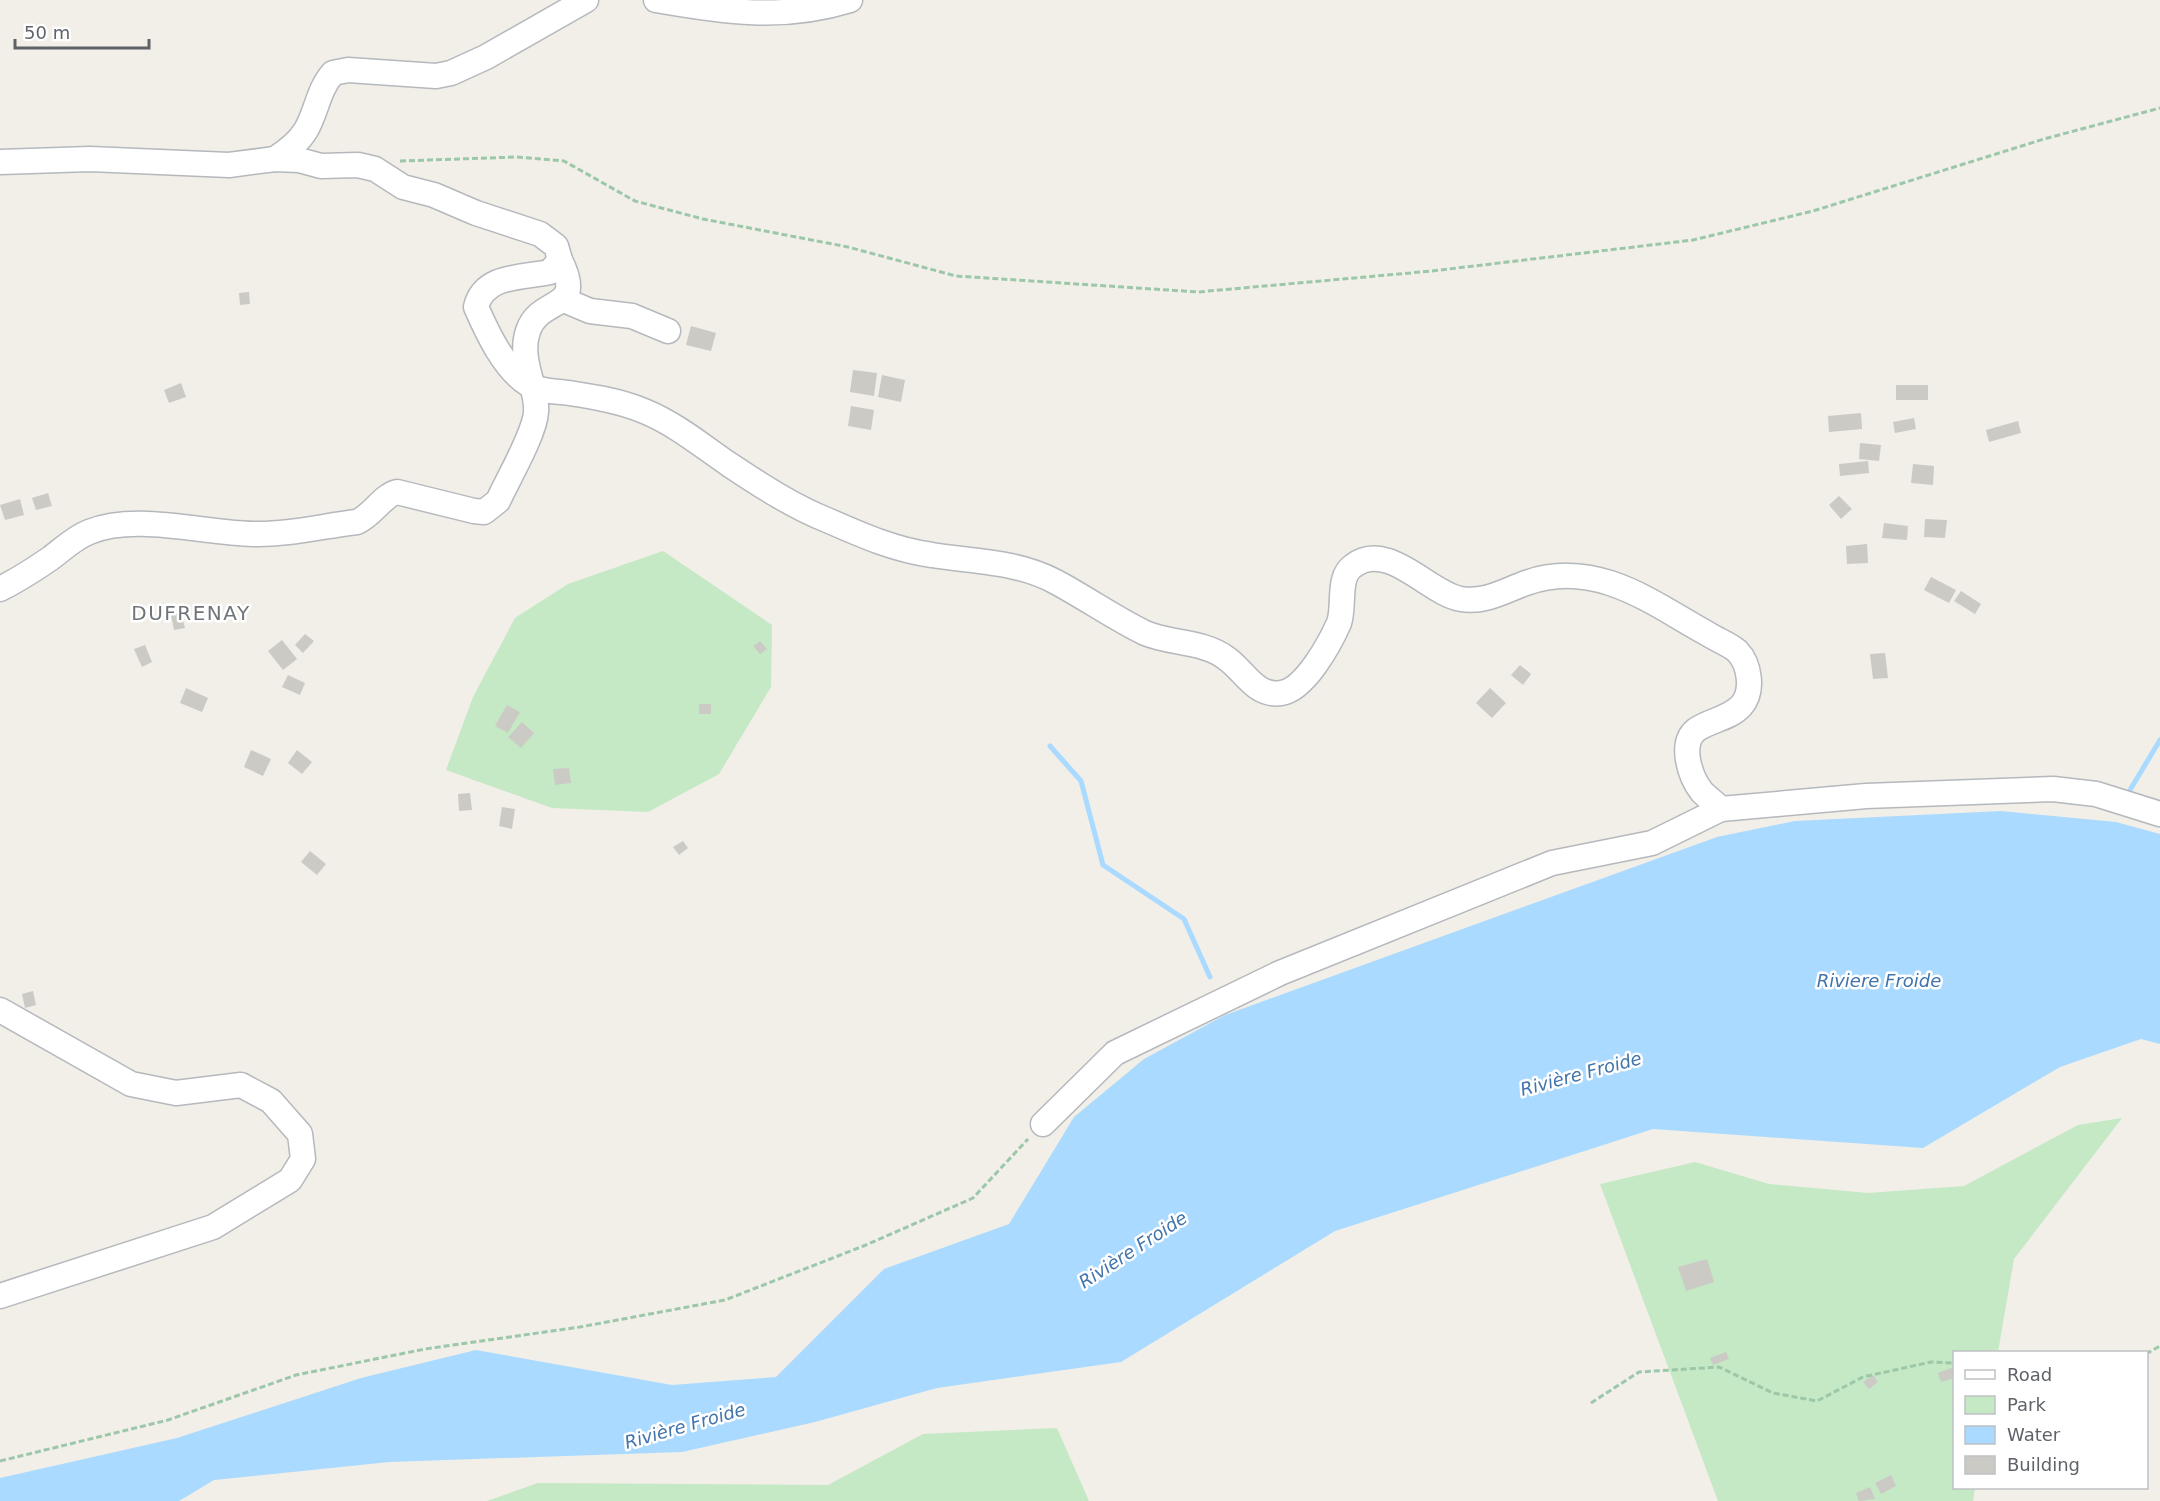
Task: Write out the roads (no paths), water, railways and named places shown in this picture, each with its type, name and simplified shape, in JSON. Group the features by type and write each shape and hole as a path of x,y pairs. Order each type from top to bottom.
{"street":[{"path":"275,159 296,145 308,127 321,91 333,73 348,70 436,76 451,73 486,57 586,0"},
{"path":"656,0 741,14 804,10 850,0"},
{"path":"0,162 90,159 229,165 275,159 299,160 321,166 358,165 375,170 403,187 434,195 476,213 540,234 556,246 567,273 569,289 564,300 538,315 528,330 525,351 537,410 532,430 498,501 484,512 397,492 386,498 367,518 357,522 291,531 246,534 141,524 113,525 74,540 0,589"},
{"path":"560,260 550,272 499,281 479,294 476,307 513,372 531,387 621,403 648,412 691,437 730,465 820,518 890,546 929,555 997,563 1034,571 1147,634 1224,656 1255,686 1267,693 1281,693 1294,689 1312,670 1340,621 1347,572 1355,564 1368,560 1407,567 1431,585 1458,599 1482,600 1539,579 1557,576 1588,577 1611,583 1659,603 1734,648 1746,663 1749,684 1747,697 1741,706 1726,717 1698,728 1689,738 1687,752 1700,790 1722,809"},
{"path":"564,300 590,311 632,316 668,331"},
{"path":"1042,1124 1115,1053 1280,973 1552,863 1652,843 1722,809 1866,796 2052,789 2096,794 2160,814"},
{"path":"0,1010 132,1084 176,1093 241,1085 271,1101 300,1134 303,1159 290,1180 213,1227 0,1296"}],"water":[{"name":"Riviere Froide","path":"2001,811 2116,822 2160,834 2160,1044 2141,1039 2060,1067 1923,1148 1653,1129 1335,1231 1121,1362 937,1388 815,1422 682,1452 389,1462 214,1480 179,1501 0,1501 0,1478 177,1438 361,1378 476,1350 672,1385 776,1377 884,1269 1009,1224 1074,1117 1144,1059 1225,1015 1717,837 1795,821"}],"waterway":[{"path":"2127,795 2160,740"},
{"path":"1050,746 1081,781 1103,865 1184,919 1210,977"}],"district":[{"name":"DUFRENAY","path":"191,613"}],"water label":[{"name":"Rivière Froide","path":"1581,1074"},
{"name":"Rivière Froide","path":"1133,1250"},
{"name":"Rivière Froide","path":"685,1426"}]}
